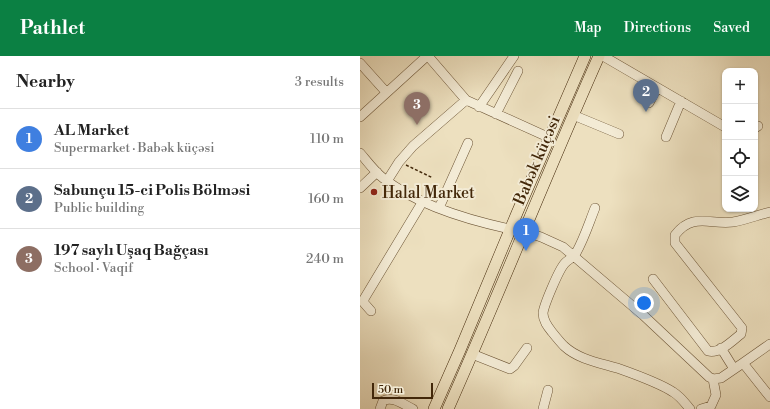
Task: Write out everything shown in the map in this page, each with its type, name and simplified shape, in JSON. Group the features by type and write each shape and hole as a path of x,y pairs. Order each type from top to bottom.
{"main road":[{"name":"Babək küçəsi","path":"434,409 585,56"},
{"name":"Babək küçəsi","path":"448,409 599,56"},
{"path":"510,229 523,232"}],"street":[{"path":"360,117 386,92 428,56 466,100 550,138"},
{"path":"479,107 514,56"},
{"path":"603,56 722,125"},
{"path":"360,63 386,92"},
{"path":"496,114 518,72"},
{"path":"649,103 657,88"},
{"path":"387,180 399,162 413,146 466,100"},
{"path":"666,137 681,101"},
{"path":"573,115 619,134"},
{"path":"439,208 468,143"},
{"path":"360,153 377,172 387,180 423,201 474,220 510,229"},
{"path":"360,188 377,172"},
{"path":"371,311 364,302 364,299 423,201"},
{"path":"595,208 580,247 574,257 565,263 560,271 545,307 543,314 544,320 564,346 575,353 592,361 621,370 667,388 681,398 690,409"},
{"path":"653,279 708,351 715,351 721,348 741,334 742,328 675,243 675,235 677,232 694,221 731,222 770,212"},
{"path":"523,232 541,237 562,247 643,315 709,377 713,379 721,378 770,344"},
{"path":"472,354 510,369 514,366 527,348"},
{"path":"721,348 734,369"},
{"path":"744,363 770,397"},
{"path":"701,409 711,408 716,395 713,379"},
{"path":"543,409 548,390"},
{"path":"380,409 383,401 390,398 413,409"}],"path":[{"path":"399,162 433,178"}],"place":[{"name":"Sabunçu 15-ci Polis Bölməsi","path":"646,112"},
{"name":"197 saylı Uşaq Bağçası","path":"417,125"},
{"name":"Halal Market","path":"374,192"},
{"name":"AL Market","path":"526,251"}]}
